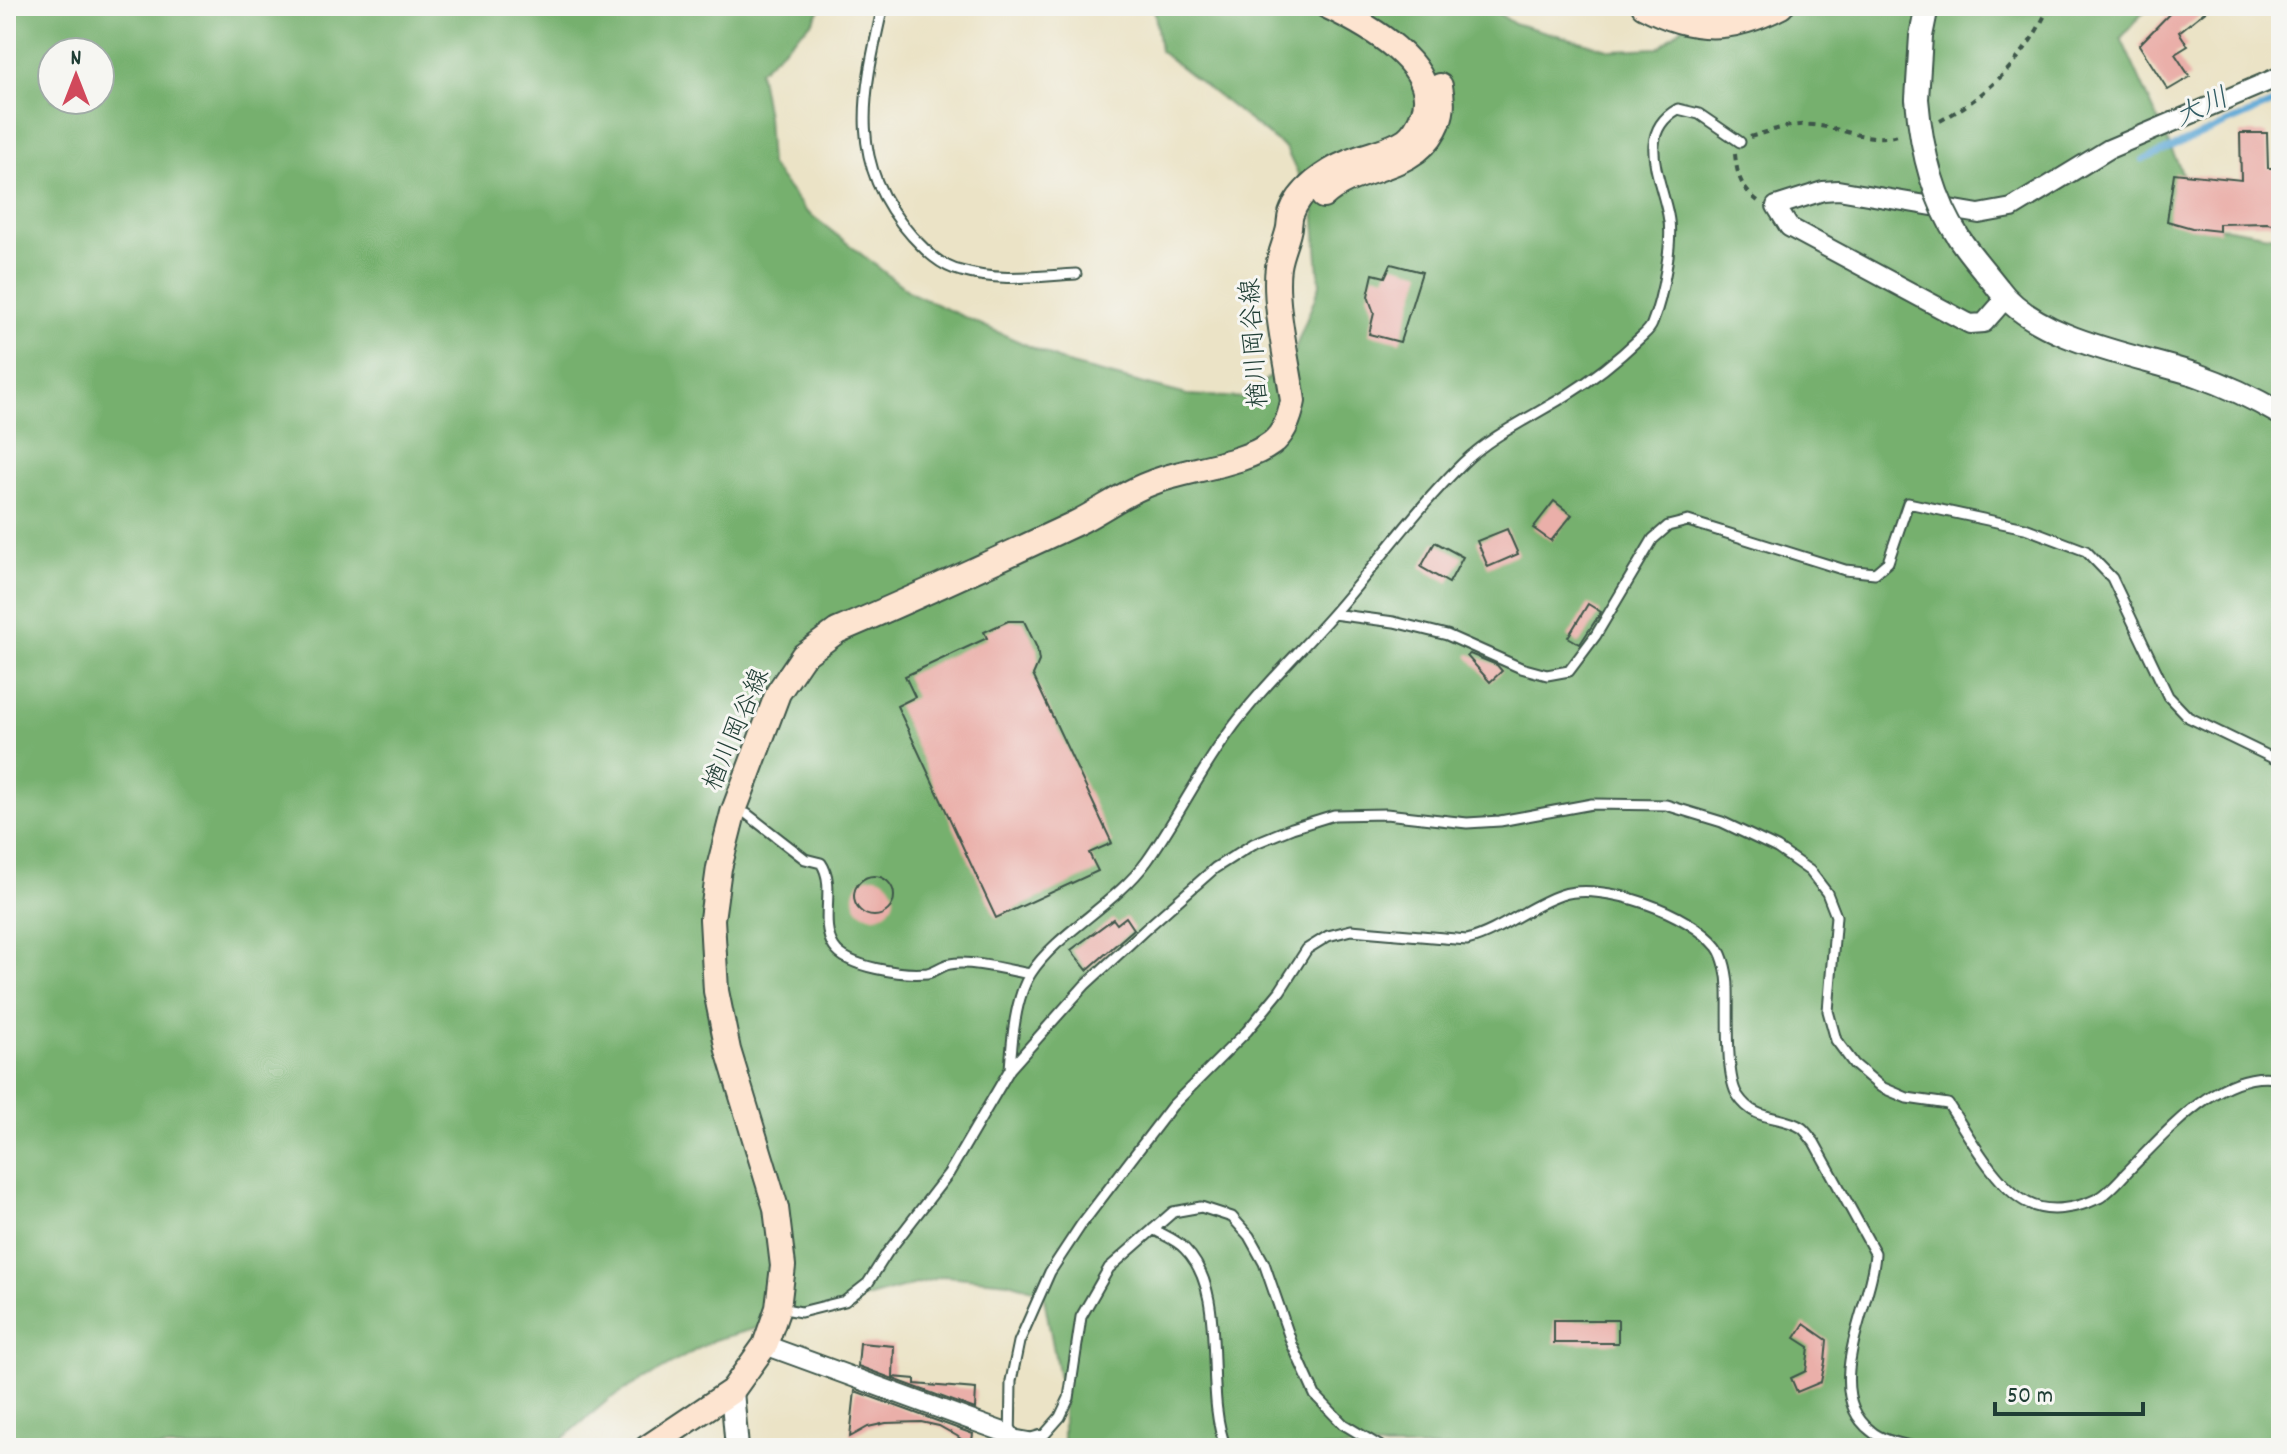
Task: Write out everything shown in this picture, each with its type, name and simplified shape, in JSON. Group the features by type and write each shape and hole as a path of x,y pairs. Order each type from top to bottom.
{"main road":[{"name":"楢川岡谷線","path":"647,1448 732,1391 765,1345 778,1308 783,1266 776,1208 728,1050 716,991 712,919 719,868 733,813 778,693 803,656 837,631 1094,514 1148,483 1198,467 1235,460 1274,442 1289,418 1293,401 1277,271 1291,213 1302,195 1321,178 1348,162 1404,141 1419,127 1427,107 1426,89 1418,72 1405,58 1375,32 1327,6"},
{"path":"1288,232 1338,185 1414,154 1427,144 1440,120 1443,106 1441,91 1429,62 1381,20 1353,6"},
{"path":"1644,6 1673,21 1701,25 1731,25 1758,18 1781,6"}],"street":[{"path":"1927,6 1921,36 1917,99 1925,158 1944,211 1959,238 2002,293 2043,323 2084,342 2201,376 2281,414"},
{"path":"2002,293 1984,323 1970,324 1789,227 1776,206 1823,191 1838,190 1979,214 1997,212 2012,208 2109,149 2281,76"},
{"path":"765,1345 1010,1441"},
{"path":"732,1391 737,1448"}],"lane":[{"path":"883,6 867,78 864,136 876,180 903,226 930,256 959,271 1003,278 1076,274"},
{"path":"1010,1069 1013,1024 1030,974 1113,898 1146,863 1226,736 1265,686 1333,614 1464,462 1507,429 1568,394 1623,354 1651,327 1671,246 1669,216 1654,169 1654,135 1666,115 1678,109 1699,114 1740,142"},
{"path":"1333,614 1394,622 1447,635 1521,668 1547,675 1569,671 1596,635 1653,539 1668,526 1688,521 1845,570 1875,573 1888,562 1908,503 2025,528 2086,551 2112,578 2168,696 2188,717 2281,762"},
{"path":"778,1308 801,1312 845,1301 868,1283 887,1253 949,1173 1010,1069 1085,985 1215,868 1253,844 1334,815 1386,814 1467,823 1592,804 1666,805 1722,822 1777,848 1810,871 1827,893 1836,916 1828,1011 1836,1040 1854,1064 1881,1087 1907,1098 1948,1104 2007,1187 2028,1203 2049,1210 2074,1207 2101,1197 2176,1123 2214,1093 2242,1079 2271,1076 2281,1079"},
{"path":"747,814 805,859 821,863 827,872 828,922 833,946 844,957 875,969 928,973 950,964 1030,974"},
{"path":"1383,1448 1343,1424 1315,1395 1292,1344 1264,1263 1249,1236 1232,1217 1201,1207 1173,1212 1109,1268 1081,1317 1069,1398 1060,1417 1045,1434 1010,1441 1011,1381 1019,1342 1050,1272 1081,1225 1172,1106 1247,1031 1280,991 1307,949 1328,936 1351,930 1467,940 1484,935 1561,894 1582,891 1629,898 1671,912 1697,928 1719,949 1728,982 1731,1070 1735,1094 1750,1111 1802,1128 1814,1142 1875,1253 1874,1272 1850,1351 1852,1403 1871,1432 1918,1448"},
{"path":"1153,1229 1185,1248 1203,1274 1215,1360 1215,1405 1226,1448"}],"path":[{"path":"1927,125 1942,120 1976,99 2017,62 2049,6"},
{"path":"1776,206 1759,202 1745,191 1737,173 1735,151 1740,142 1790,126 1814,125 1860,137 1888,138 1913,130"}],"green space":[{"path":"6,6 822,6 814,20 759,71 767,116 770,165 806,211 911,293 1071,365 1187,395 1247,398 1293,354 1320,285 1314,208 1286,149 1160,51 1154,6 1487,6 1513,23 1612,50 1659,48 1706,6 2149,6 2121,38 2205,224 2281,237 2281,1448 1063,1448 1063,1399 1043,1292 1009,1282 945,1276 714,1340 609,1399 552,1448 6,1448"}],"building":[{"path":"2177,6 2212,6 2179,32 2188,46 2175,54 2190,77 2168,90 2139,45"},
{"path":"2240,133 2267,133 2268,168 2281,168 2281,226 2267,223 2219,224 2219,231 2167,221 2174,173 2241,180"},
{"path":"1391,264 1422,272 1400,342 1369,334 1374,313 1368,296 1373,274 1385,277"},
{"path":"1554,501 1572,515 1551,541 1533,528"},
{"path":"1507,529 1518,554 1488,567 1477,541"},
{"path":"1435,542 1463,557 1449,583 1421,567"},
{"path":"1588,604 1601,612 1580,644 1568,637"},
{"path":"1008,621 1024,621 1037,648 1039,661 1033,675 1112,843 1089,853 1098,871 996,918 897,706 915,697 905,676 987,638 984,632"},
{"path":"1470,654 1497,665 1502,671 1490,682 1467,656"},
{"path":"874,876 888,882 894,896 888,910 874,916 860,910 854,896 860,882"},
{"path":"1126,917 1134,929 1087,970 1071,950 1113,919 1117,924"},
{"path":"1554,1320 1618,1320 1618,1343 1554,1343"},
{"path":"1804,1324 1827,1340 1825,1362 1821,1382 1797,1392 1791,1378 1806,1371 1809,1347 1795,1338"},
{"path":"860,1343 894,1346 893,1377 915,1379 915,1384 976,1389 975,1409 858,1366"},
{"path":"855,1391 973,1434 971,1447 939,1426 921,1422 886,1423 868,1427 850,1437"}],"waterway":[{"name":"大川","path":"2143,160 2281,100"}]}
